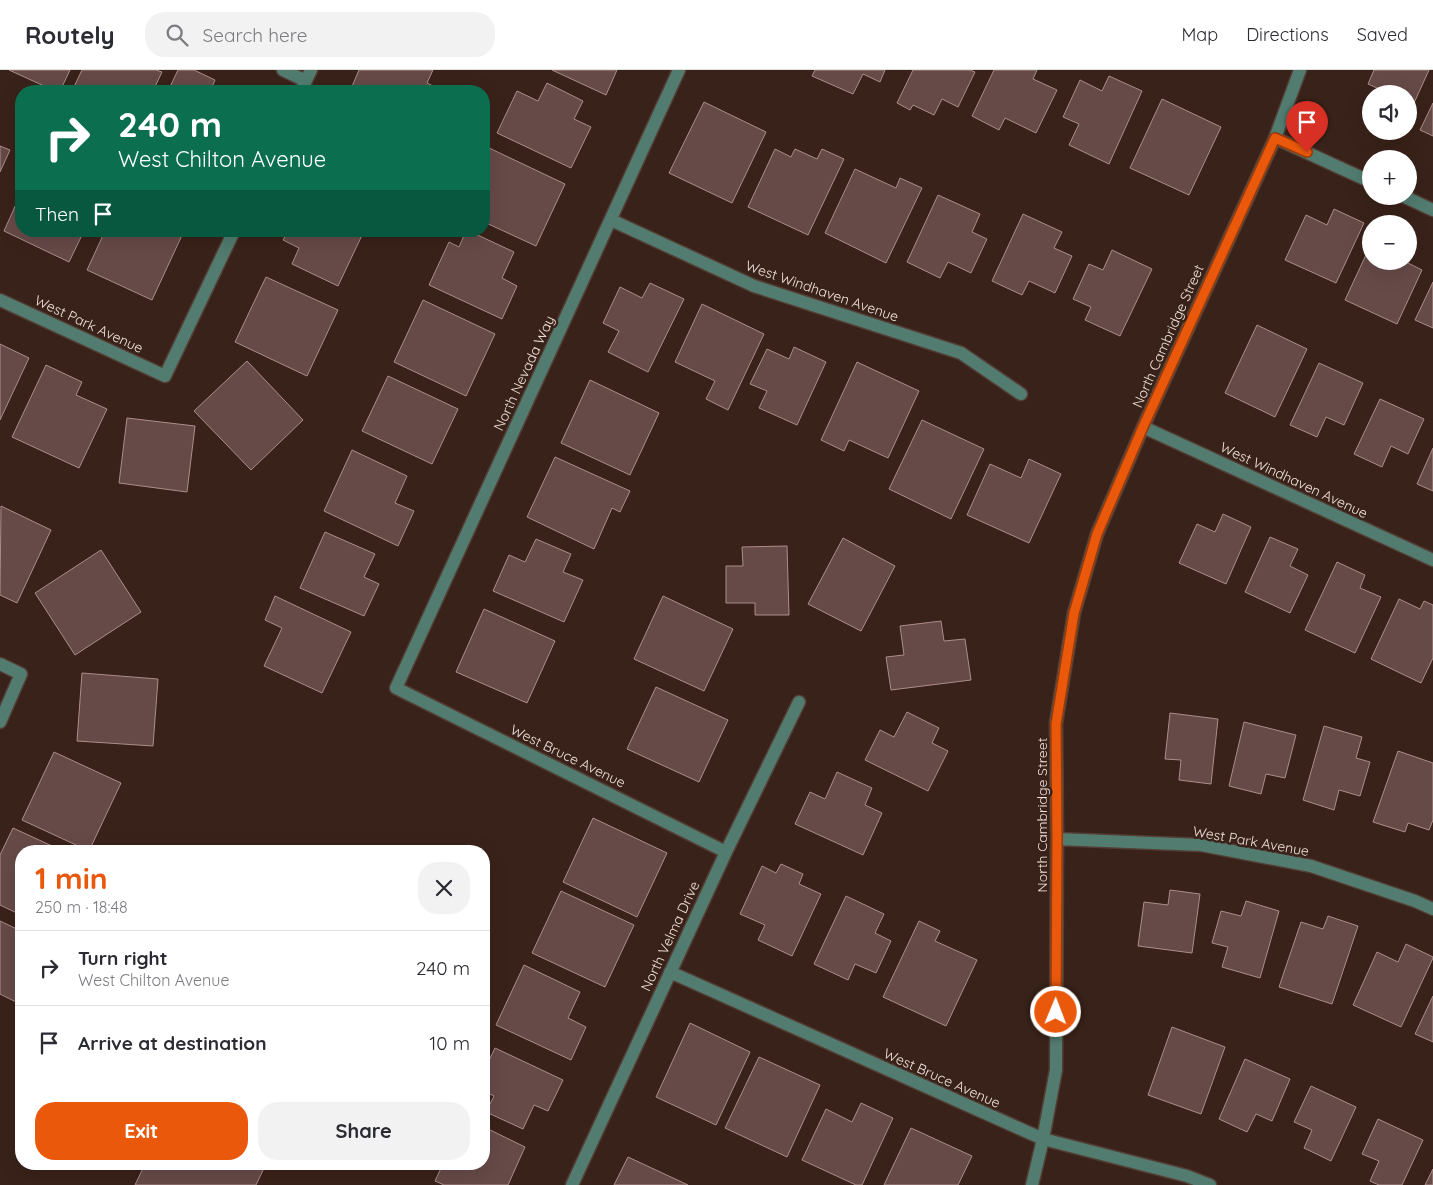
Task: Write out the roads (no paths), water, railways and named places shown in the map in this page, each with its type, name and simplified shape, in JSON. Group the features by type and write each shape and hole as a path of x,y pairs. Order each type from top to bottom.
{"street":[{"path":"283,70 306,81"},
{"name":"North Nevada Way","path":"396,688 679,70"},
{"name":"North Cambridge Street","path":"1032,1185 1044,1140 1056,1070 1056,724 1074,613 1097,534 1143,427 1275,138 1300,70"},
{"path":"1275,138 1362,178"},
{"path":"1417,203 1433,210"},
{"name":"West Windhaven Avenue","path":"611,220 754,286 961,353 1021,394"},
{"name":"West Park Avenue","path":"0,300 165,376 231,237"},
{"name":"West Windhaven Avenue","path":"1143,427 1433,560"},
{"path":"0,664 21,674 0,722"},
{"name":"West Bruce Avenue","path":"396,688 726,852"},
{"name":"North Velma Drive","path":"572,1185 726,852 799,702"},
{"name":"West Park Avenue","path":"1057,839 1201,845 1311,866 1415,901 1433,909"},
{"name":"West Bruce Avenue","path":"670,972 1044,1140 1188,1176 1210,1185"}]}
